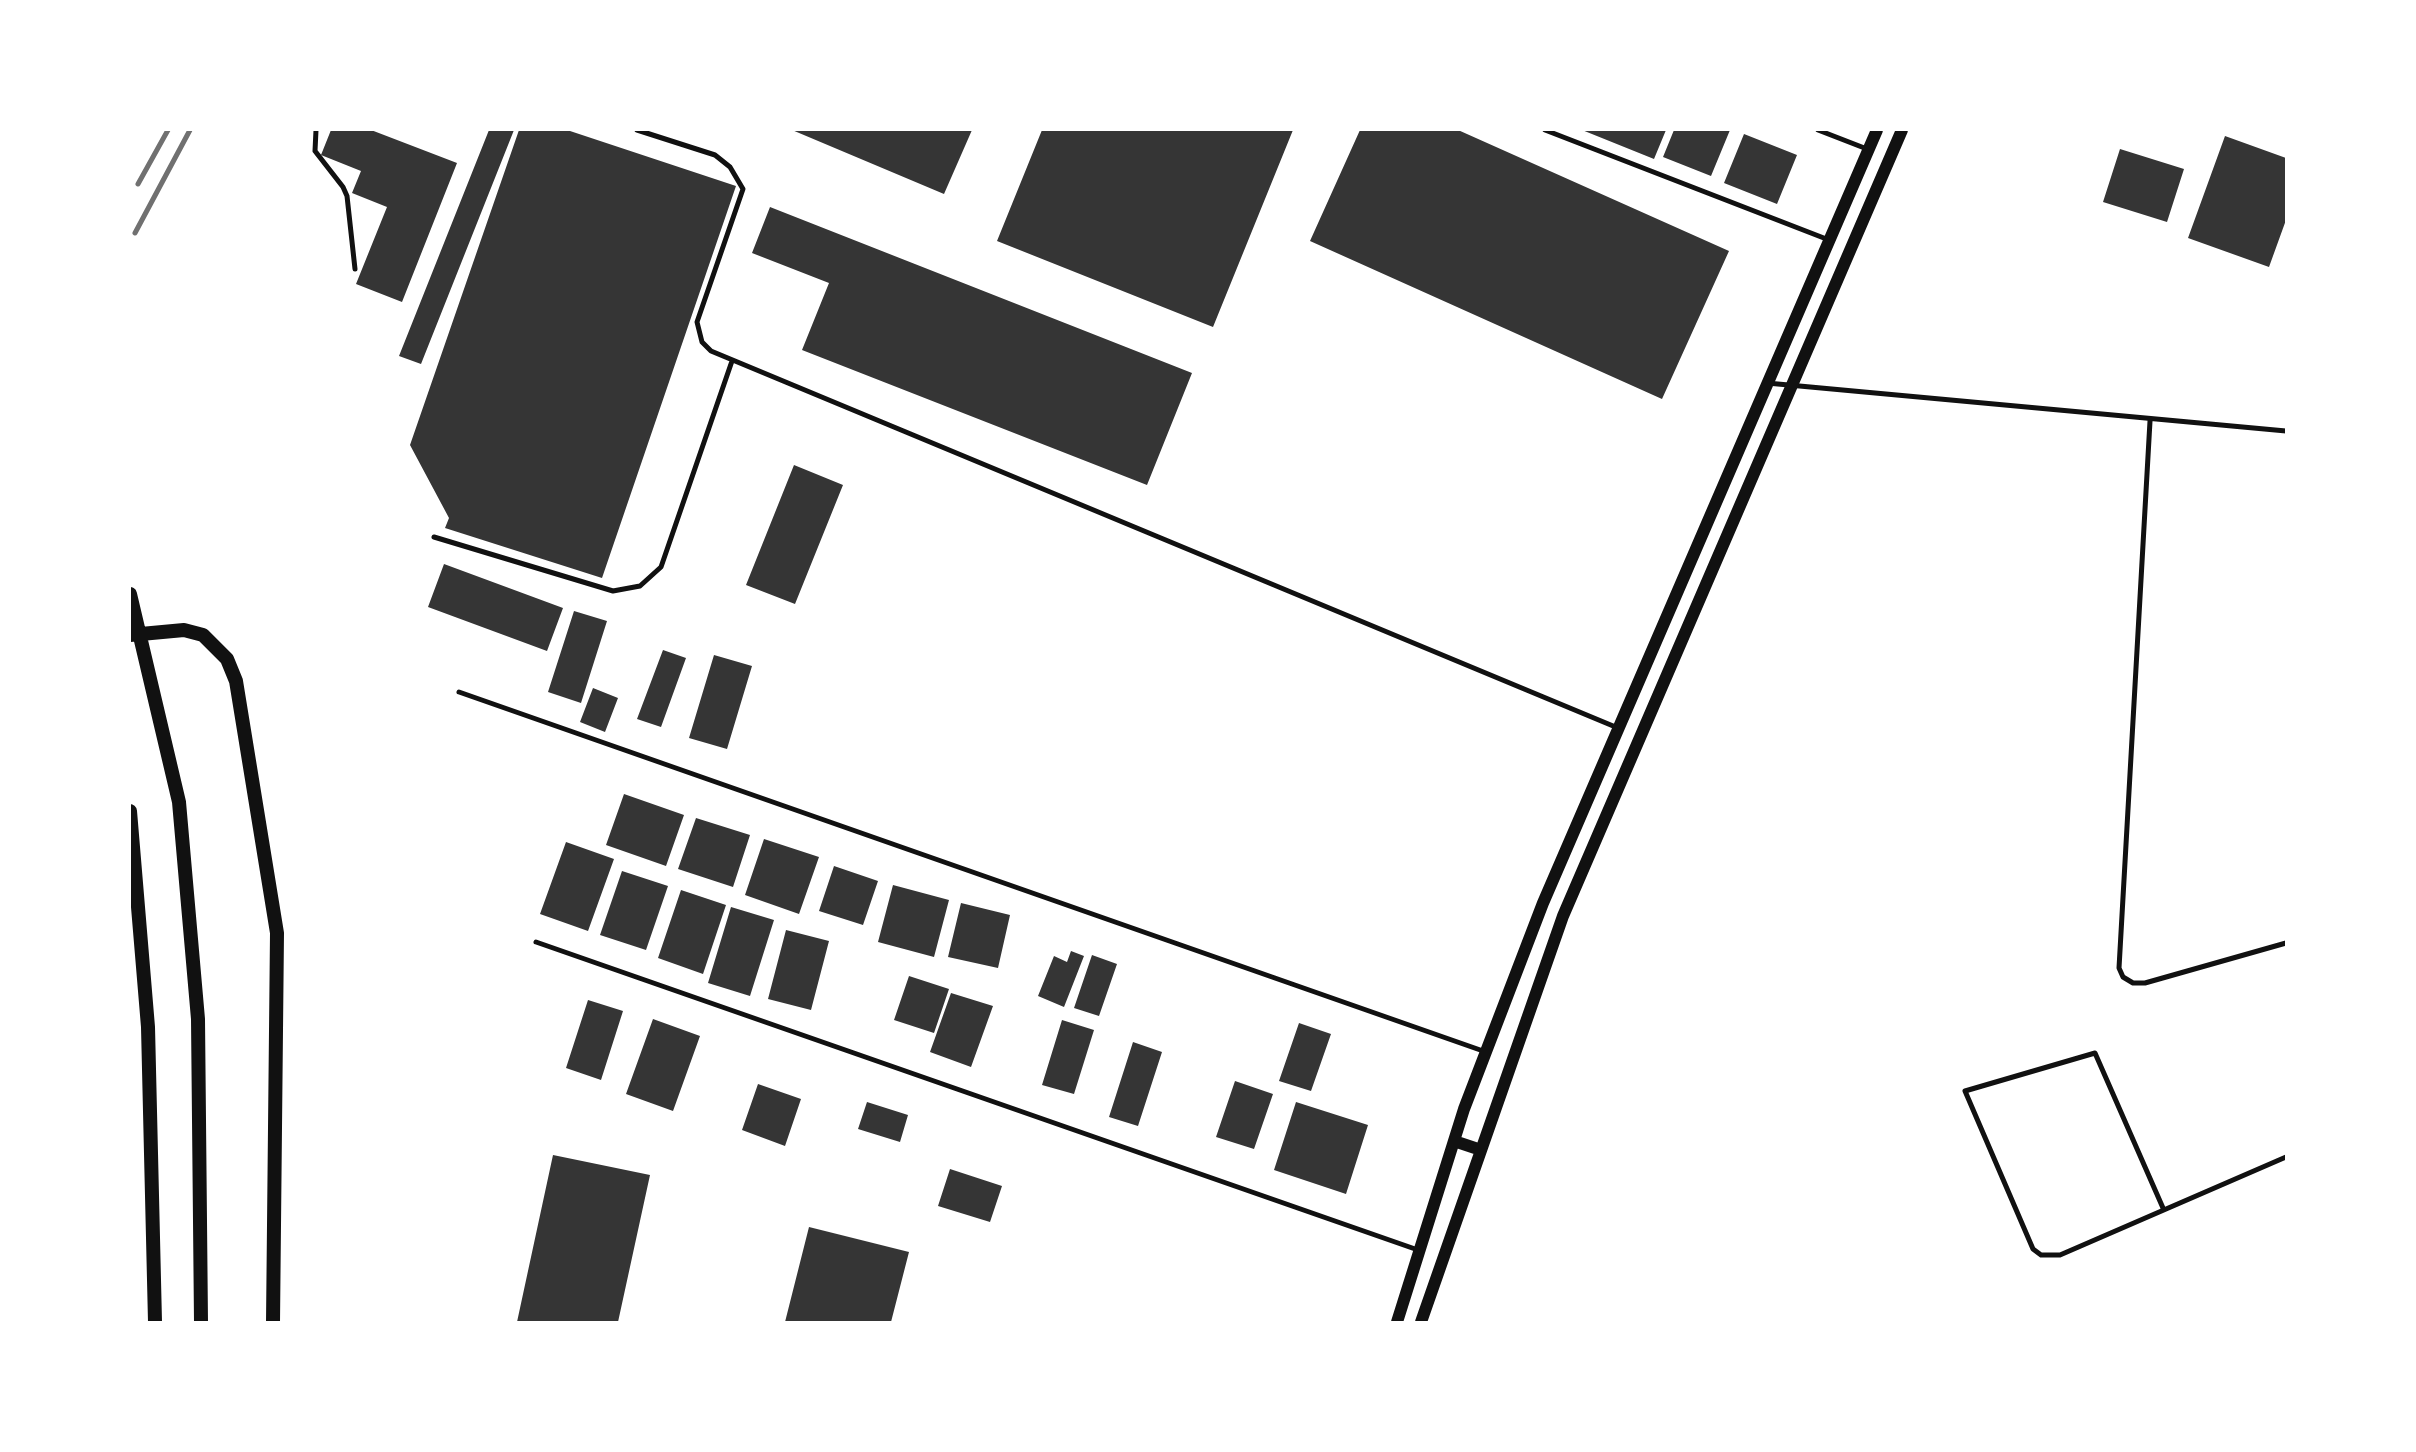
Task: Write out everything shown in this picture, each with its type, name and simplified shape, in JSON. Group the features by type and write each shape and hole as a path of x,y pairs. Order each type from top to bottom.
{"main road":[{"path":"130,594 180,802 198,1019 201,1322"},
{"path":"130,635 184,630 203,635 218,646 236,681 277,933 273,1322"},
{"path":"130,811 148,1027 155,1322"}],"street":[{"path":"1397,1322 1454,1141 1543,903 1877,130"},
{"path":"1421,1322 1563,916 1902,130"},
{"path":"1454,1141 1481,1150"}],"lane":[{"path":"316,130 315,151 344,187 355,269"},
{"path":"637,130 715,155 730,167 743,188 698,322 702,342 711,351 1618,728"},
{"path":"1545,130 1829,240"},
{"path":"1818,130 1868,149"},
{"path":"434,537 613,591 640,586 660,567 732,361"},
{"path":"1767,383 2150,421 2287,431"},
{"path":"2150,421 2119,968 2123,977 2133,983 2145,983 2287,943"},
{"path":"459,692 1486,1052"},
{"path":"536,942 1418,1250"},
{"path":"2163,1208 2095,1053 1965,1091 2033,1249 2042,1255 2060,1255 2163,1208 2287,1157"}],"building":[{"path":"331,130 371,130 457,163 402,302 356,284 387,207 352,193 361,171 321,155"},
{"path":"489,130 514,130 421,364 399,356"},
{"path":"519,130 567,130 736,186 602,578 445,528 449,518 410,445"},
{"path":"792,130 972,130 944,194"},
{"path":"1042,130 1293,130 1213,327 997,241"},
{"path":"1360,130 1458,130 1729,251 1662,399 1310,241"},
{"path":"1582,130 1666,130 1654,159"},
{"path":"1674,130 1730,130 1711,176 1663,157"},
{"path":"1744,134 1797,155 1777,204 1724,183"},
{"path":"2225,136 2286,158 2286,220 2269,267 2188,238"},
{"path":"2120,149 2184,169 2167,222 2103,202"},
{"path":"770,207 1192,373 1147,485 802,350 829,283 752,253"},
{"path":"794,465 843,485 795,604 746,585"},
{"path":"444,564 563,608 547,651 428,607"},
{"path":"574,611 607,621 581,703 548,692"},
{"path":"663,650 686,658 661,727 637,719"},
{"path":"714,655 752,666 727,749 689,738"},
{"path":"593,688 618,698 605,732 580,722"},
{"path":"624,794 684,815 666,866 606,845"},
{"path":"696,818 750,835 733,887 678,869"},
{"path":"764,839 819,857 799,914 745,895"},
{"path":"566,842 614,859 588,931 540,914"},
{"path":"834,866 878,881 863,925 819,911"},
{"path":"622,871 668,886 646,950 600,935"},
{"path":"893,885 949,900 934,957 878,942"},
{"path":"681,890 726,905 703,974 658,958"},
{"path":"961,903 1010,915 998,968 948,957"},
{"path":"731,907 774,920 750,996 708,983"},
{"path":"786,930 829,941 811,1010 768,999"},
{"path":"1071,951 1084,956 1064,1007 1038,996 1054,956 1067,962"},
{"path":"1092,955 1117,964 1099,1016 1074,1008"},
{"path":"909,976 949,989 934,1033 894,1020"},
{"path":"951,993 993,1006 971,1067 930,1052"},
{"path":"588,1000 623,1011 601,1080 566,1068"},
{"path":"653,1019 700,1036 673,1111 626,1094"},
{"path":"1062,1020 1094,1030 1074,1094 1042,1085"},
{"path":"1299,1023 1331,1034 1311,1091 1279,1081"},
{"path":"1133,1042 1162,1052 1138,1126 1109,1117"},
{"path":"1235,1081 1273,1094 1254,1149 1216,1137"},
{"path":"758,1084 801,1099 785,1146 742,1130"},
{"path":"867,1102 908,1115 900,1142 858,1129"},
{"path":"1296,1102 1368,1125 1346,1194 1274,1170"},
{"path":"553,1155 650,1175 618,1322 517,1322"},
{"path":"950,1169 1002,1186 990,1222 938,1206"},
{"path":"809,1227 909,1252 891,1322 785,1322"}],"railway":[{"path":"138,184 168,130"},
{"path":"135,233 190,130"}]}
